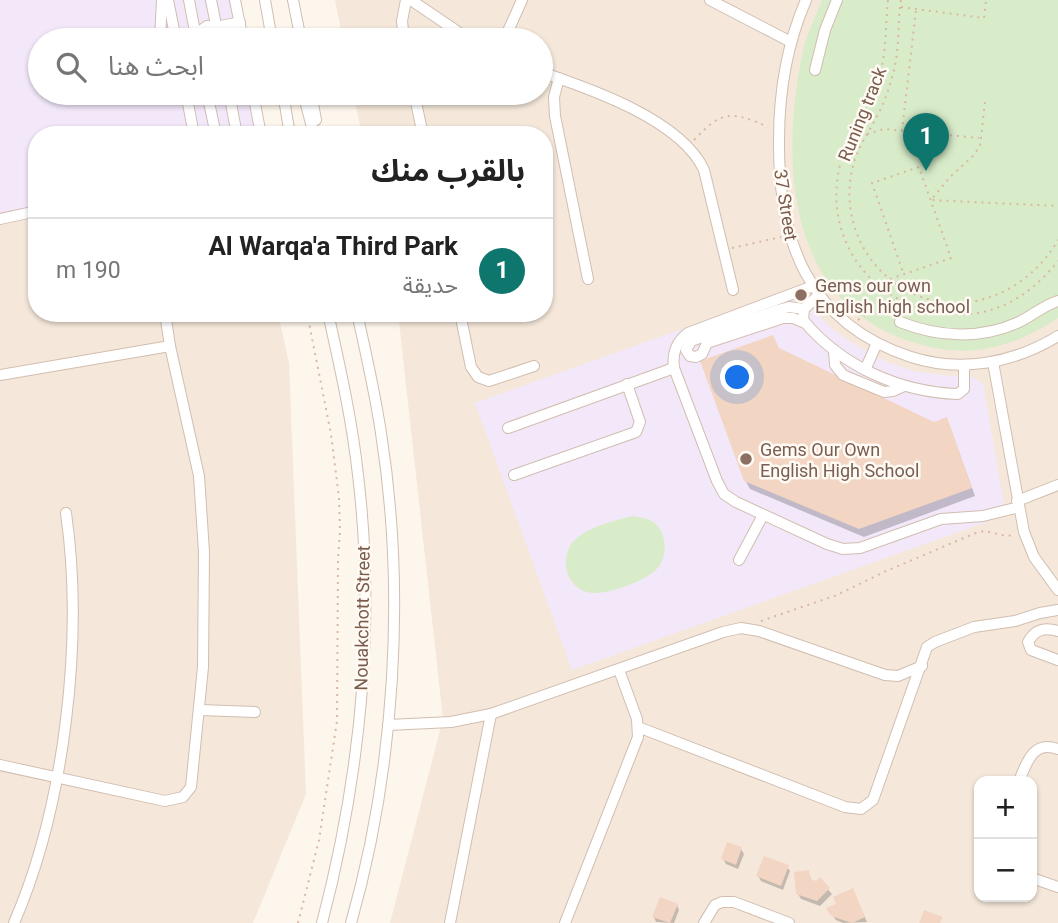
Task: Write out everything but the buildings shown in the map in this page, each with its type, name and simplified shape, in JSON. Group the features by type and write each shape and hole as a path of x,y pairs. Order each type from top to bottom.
{"street":[{"path":"161,28 162,0"},
{"path":"168,0 174,28"},
{"path":"190,0 195,28"},
{"path":"211,0 216,27"},
{"path":"235,0 241,28"},
{"path":"265,0 270,28"},
{"path":"293,0 299,28"},
{"path":"403,28 408,0 451,28"},
{"path":"509,28 522,0"},
{"path":"710,0 791,42"},
{"name":"37 Street","path":"806,0 784,72 779,132 780,184 795,253 816,291 851,327 877,343 919,360 964,365 993,362 1031,350 1058,336"},
{"path":"815,70 825,30 837,0"},
{"path":"205,28 240,22"},
{"path":"553,76 631,108 689,146 704,170 733,290"},
{"path":"559,78 554,97 555,116 588,279"},
{"path":"188,105 192,126"},
{"path":"210,105 214,126"},
{"path":"231,105 235,126"},
{"path":"256,105 260,126"},
{"path":"285,105 288,126"},
{"path":"306,105 312,126"},
{"path":"313,105 317,126"},
{"path":"417,105 421,126"},
{"path":"189,109 211,111"},
{"path":"0,219 28,213"},
{"path":"805,323 802,316 804,309 816,291"},
{"path":"816,291 688,333 677,344 674,368 720,487 730,499 835,547 851,549 941,519 983,516 1018,504 1058,485"},
{"path":"900,322 937,333 977,334 1015,324 1058,300"},
{"path":"804,309 789,307 778,310 691,341 686,350 690,356 700,356 707,343 788,317 805,323 834,350 865,370 904,386 958,394 964,389 964,365"},
{"path":"0,765 165,801 183,797 191,787 200,710 205,590 199,476 166,322"},
{"path":"324,322 347,432 354,444"},
{"name":"Nouakchott Street","path":"321,923 346,813 359,724 363,660 363,554 359,477 330,322"},
{"name":"Nouakchott Street","path":"351,923 376,816 388,725 393,606 387,476 373,386 358,322"},
{"path":"462,322 471,367 478,377 489,381 534,366"},
{"path":"865,370 877,343"},
{"path":"0,375 170,346"},
{"path":"834,350 835,365 843,374 884,392 904,386"},
{"path":"993,362 1024,532 1034,557 1058,590"},
{"path":"508,428 674,368"},
{"path":"514,475 636,432 640,422 627,384"},
{"path":"14,923 36,860 56,777 68,699 73,620 72,566 66,513"},
{"path":"739,560 763,515"},
{"path":"638,727 845,807 861,809 873,800 928,647 960,631 1058,610"},
{"path":"388,725 441,723 491,714 741,628 759,631 885,676 898,676 922,666"},
{"path":"1058,631 1042,629 1035,632 1028,642 1031,650 1058,660"},
{"path":"565,923 635,747 638,727 619,670"},
{"path":"200,710 255,712"},
{"path":"450,923 491,714"},
{"path":"1021,776 1031,754 1039,748 1050,746 1058,750"},
{"path":"1037,880 1058,887"},
{"path":"704,923 710,911 722,902 734,902 789,923"}],"path":[{"path":"888,0 887,39 881,70 872,100 847,143 841,160 836,195 839,222 848,247 868,277 893,298 923,310 947,314 972,314 996,309 1021,298 1043,280 1058,261"},
{"name":"Runing track","path":"901,0 894,73 883,105 853,163 849,187 850,211 859,242 877,268 907,291 927,300 970,303 1014,286 1034,271 1058,240"},
{"path":"900,7 984,18 986,0"},
{"path":"902,131 916,10"},
{"path":"931,200 980,146 985,102"},
{"path":"689,146 712,121 730,115 749,118 779,132"},
{"path":"867,134 884,129 981,138"},
{"path":"889,279 904,275 951,258 919,167 872,183 904,275"},
{"path":"931,200 1058,206"},
{"path":"723,250 789,235"},
{"path":"900,322 893,319 907,291"},
{"path":"851,327 859,318 884,311 893,298"},
{"path":"299,923 319,840 337,721 340,531 331,434 308,322"},
{"path":"741,628 837,595 898,565 978,532 989,531 1006,536 1024,532"}],"shaded area":[{"path":"0,0 28,28 28,105 39,105 38,126 28,126 28,322 280,322 289,363 306,794 253,923 0,923"},
{"path":"0,0 239,0 245,28 28,28 28,105 260,105 264,126 28,126 28,218 0,224"},
{"path":"335,0 1058,0 1058,923 390,923 443,719 399,322 553,322 553,126 360,126 356,105 553,105 553,28 341,28"},
{"name":"Gems Our Own English High School","path":"797,288 831,328 887,362 914,371 971,376 983,384 1006,515 572,670 475,403"}],"green space":[{"path":"822,0 1058,0 1058,318 1006,344 951,350 912,342 870,322 838,295 816,261 801,222 794,180 792,136 796,92 803,50"},
{"path":"633,516 651,521 661,531 665,548 660,565 639,581 609,591 593,593 575,586 570,579 566,561 571,544 590,530"}],"place":[{"name":"Al Warqa'a Third Park","path":"926,171"},
{"name":"Gems our own English high school","path":"801,295"},
{"name":"Gems Our Own English High School","path":"746,459"}]}
